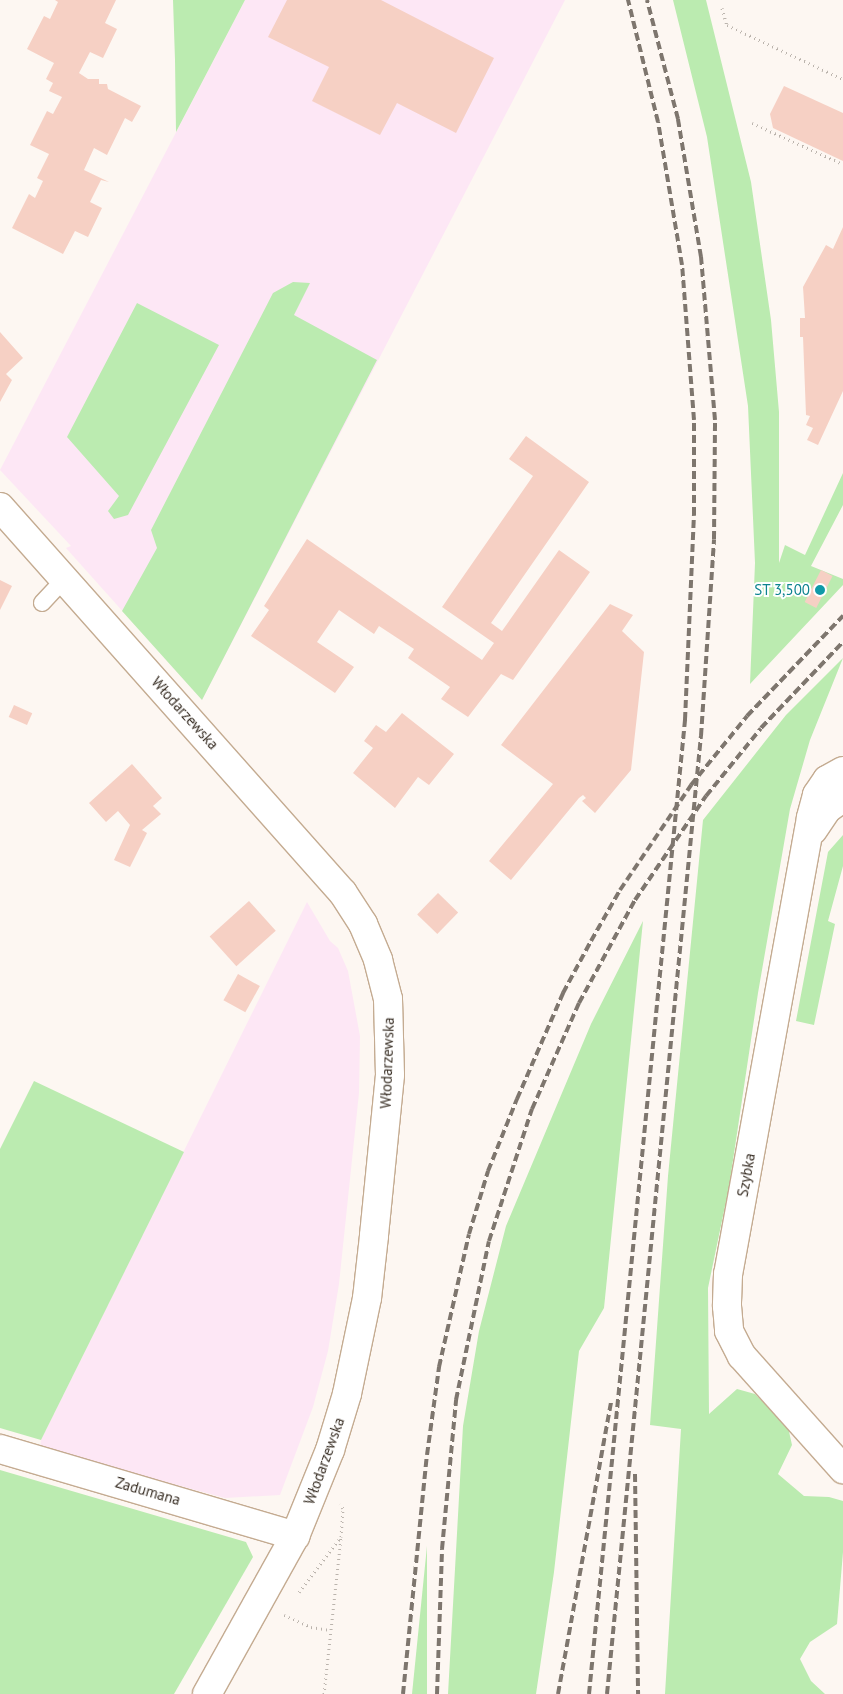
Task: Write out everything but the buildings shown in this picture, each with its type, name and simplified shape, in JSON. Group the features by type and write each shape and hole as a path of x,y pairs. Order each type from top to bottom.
{"street":[{"name":"Włodarzewska","path":"0,507 343,893 363,924 378,960 388,999 390,1075 363,1320 347,1394 335,1433 295,1536 207,1694"},
{"name":"Szybka","path":"843,771 827,780 817,795 806,842 728,1274 727,1306 729,1332 742,1356 843,1468"},
{"name":"Szybka","path":"806,842 827,809 843,798"},
{"name":"Zadumana","path":"0,1449 295,1536"}],"lane":[{"path":"42,603 64,579"}],"path":[{"path":"722,8 727,25 843,79"},
{"path":"752,123 843,164"},
{"path":"324,1694 343,1508 333,1498"},
{"path":"294,1598 341,1536"},
{"path":"278,1611 310,1627 331,1630"}],"shaded area":[{"path":"245,0 565,0 202,700 66,548 71,546 0,470"},
{"path":"307,902 330,941 338,948 348,971 360,1036 359,1093 339,1284 328,1351 313,1407 280,1495 225,1498 40,1448 41,1440"}],"green space":[{"path":"173,0 245,0 176,132 175,60"},
{"path":"673,0 706,0 751,182 771,320 779,412 779,563 785,545 805,555 843,473 843,505 811,566 843,579 843,585 750,684 755,563 748,406 707,137"},
{"path":"293,282 310,283 294,315 377,360 202,700 122,611 157,548 151,530 273,293"},
{"path":"137,303 219,345 128,515 114,519 108,511 119,496 67,437"},
{"path":"843,658 810,740 790,809 758,993 729,1187 708,1288 709,1414 737,1389 755,1394 788,1427 792,1445 778,1474 804,1496 829,1497 843,1501 843,1552 837,1624 810,1642 800,1659 811,1681 825,1694 665,1694 681,1429 650,1425 668,1176 703,820 786,715"},
{"path":"843,835 843,866 828,921 835,924 814,1025 796,1021 828,852"},
{"path":"643,921 604,1308 579,1351 554,1572 536,1694 448,1694 463,1426 479,1331 506,1226 591,1024"},
{"path":"34,1081 184,1152 41,1440 0,1428 0,1149"},
{"path":"0,1470 246,1542 253,1557 174,1694 0,1694"},
{"path":"427,1546 427,1694 412,1694"}],"railway":[{"path":"589,1694 685,720 694,515 694,420 682,265 658,122 628,0"},
{"path":"607,1694 701,736 714,539 715,420 701,257 678,119 647,0"},
{"path":"403,1694 427,1455 439,1367 469,1234 488,1171 517,1099 563,993 620,890 691,785 747,716 843,616"},
{"path":"437,1694 442,1549 456,1400 489,1241 532,1109 579,1003 635,900 706,796 761,728 843,642"},
{"path":"558,1694 611,1401"},
{"path":"635,1474 638,1694"}],"place":[{"name":"ST 3,500","path":"820,590"}]}
